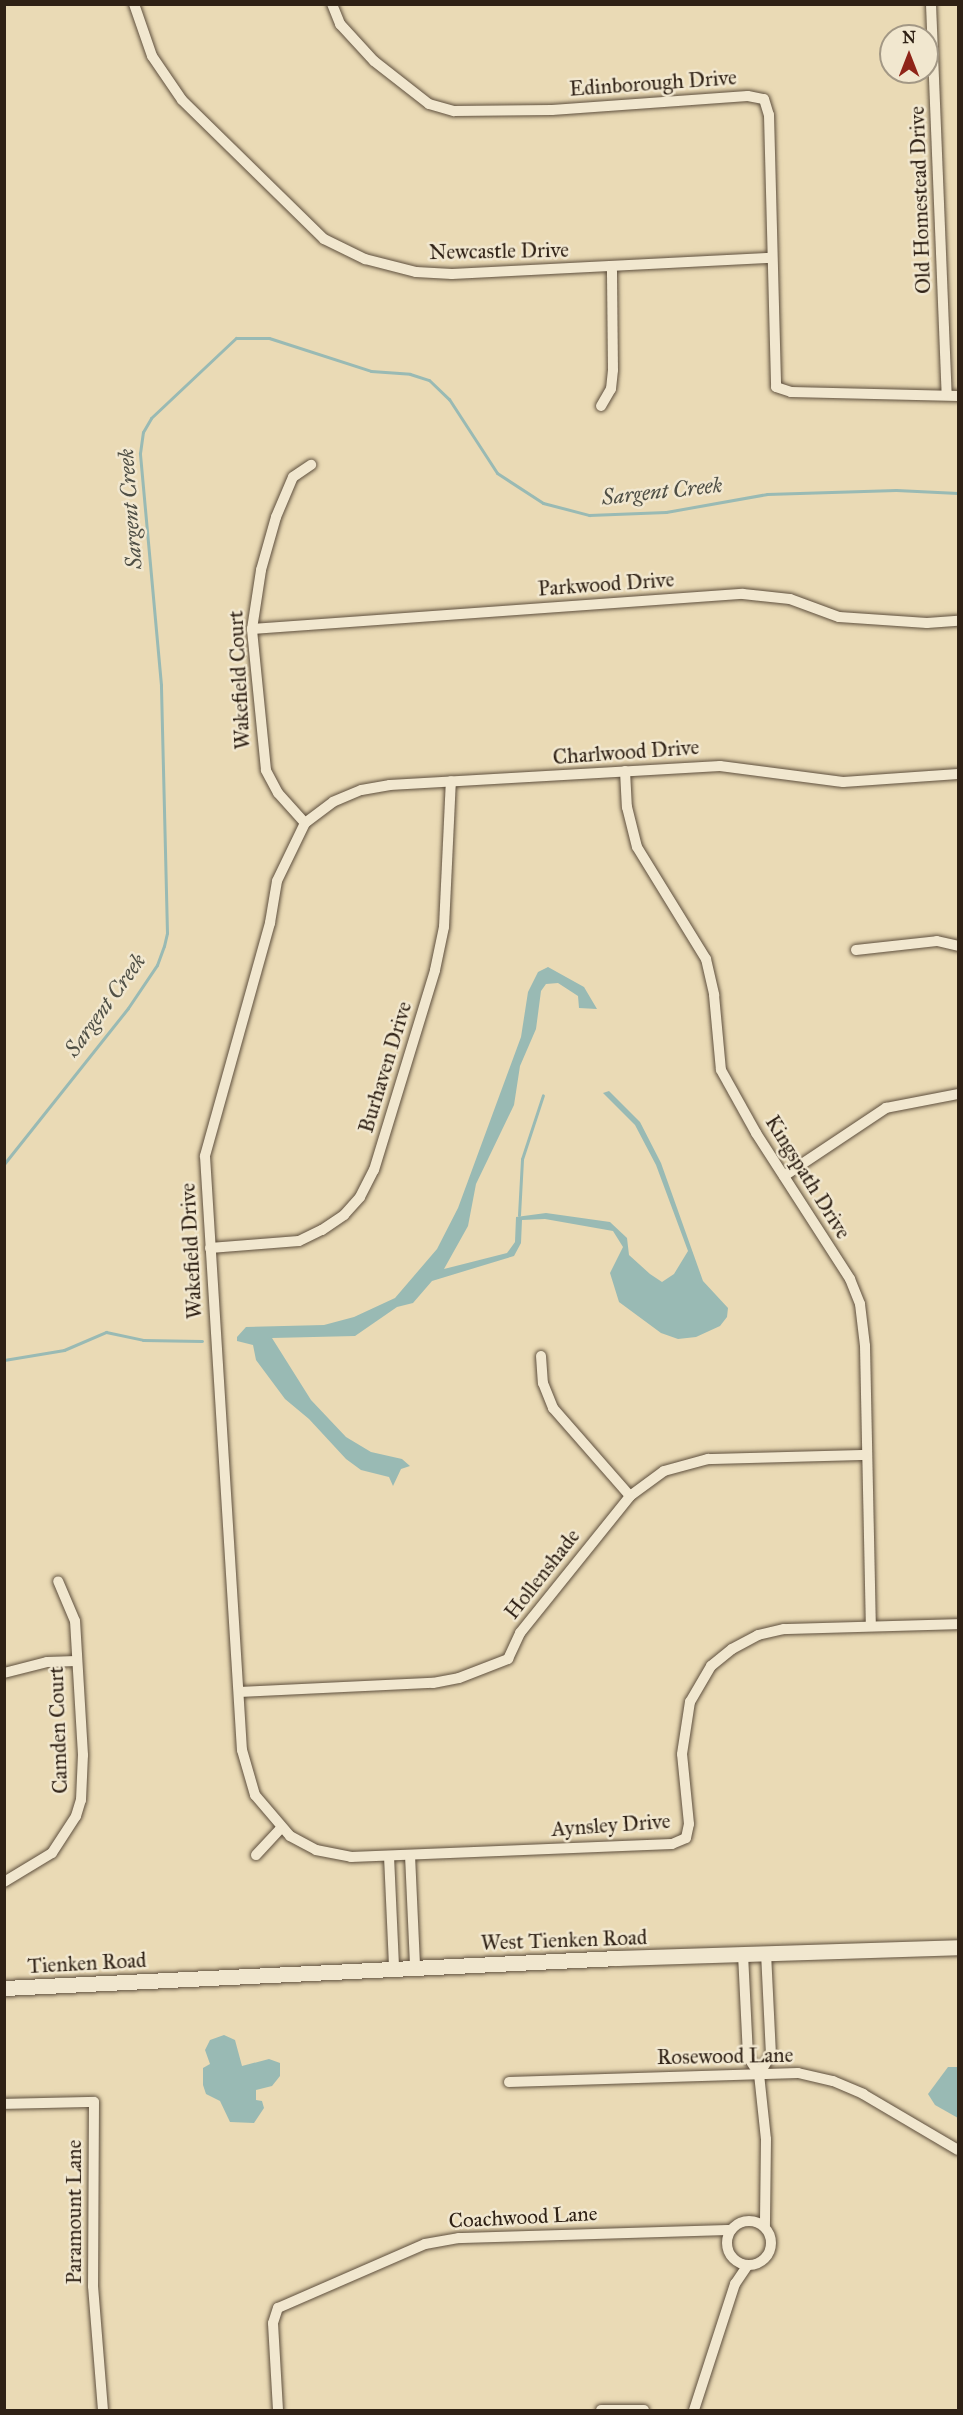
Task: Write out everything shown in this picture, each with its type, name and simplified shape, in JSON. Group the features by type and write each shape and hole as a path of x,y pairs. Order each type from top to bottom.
{"street":[{"name":"Newcastle Drive","path":"134,4 152,56 182,100 302,219 340,249 393,267 435,274 772,258"},
{"name":"Edinborough Drive","path":"332,4 340,24 374,61 429,104 454,111 552,110 748,96 764,99 769,115 776,387 791,392 958,396"},
{"name":"Old Homestead Drive","path":"931,4 947,394"},
{"path":"601,406 611,389 613,370 612,267"},
{"name":"Wakefield Court","path":"305,823 278,794 266,770 252,629 257,589 276,517 293,477 311,465"},
{"name":"Parkwood Drive","path":"252,629 743,594 790,599 839,617 927,623 958,621"},
{"name":"Charlwood Drive","path":"305,823 333,802 361,790 451,782 720,766 843,782 958,774"},
{"name":"Kingspath Drive","path":"625,771 627,807 637,848 706,959 714,995 721,1070 784,1176 850,1279 860,1304 865,1346 871,1626"},
{"name":"Burhaven Drive","path":"210,1248 299,1241 322,1230 344,1215 360,1197 374,1170 441,938 452,827 451,782"},
{"name":"Wakefield Drive","path":"281,1828 255,1795 246,1773 210,1248 206,1139 270,923 277,881 305,823"},
{"path":"856,950 937,941 958,946"},
{"path":"784,1176 886,1108 958,1094"},
{"path":"541,1356 543,1383 553,1408 630,1496"},
{"name":"Hollenshade","path":"239,1692 433,1683 459,1678 508,1659 520,1633 630,1496 664,1471 684,1462 866,1455"},
{"name":"Camden Court","path":"4,1882 36,1866 52,1853 76,1816 81,1800 84,1772 75,1622 71,1604 58,1581"},
{"name":"Aynsley Drive","path":"281,1828 316,1850 351,1857 672,1844 686,1838 689,1824 682,1754 684,1725 694,1694 711,1666 732,1649 758,1635 784,1629 958,1624"},
{"path":"4,1673 47,1662 76,1660"},
{"path":"256,1855 281,1828"},
{"path":"410,1855 415,1968"},
{"path":"390,1856 394,1968"},
{"name":"West Tienken Road","path":"171,1979 394,1968 958,1947"},
{"path":"694,2410 735,2284 748,2265 768,2255 771,2241 765,2227 766,2139 759,2074 748,2056 743,1954"},
{"path":"759,2074 771,2055 766,1954"},
{"name":"Tienken Road","path":"4,1988 171,1979"},
{"name":"Rosewood Lane","path":"509,2082 798,2073 833,2081 958,2150"},
{"name":"Paramount Lane","path":"4,2104 94,2102 92,2254 103,2410"},
{"path":"727,2244 731,2230 747,2221 764,2197"},
{"path":"747,2221 765,2227"},
{"name":"Coachwood Lane","path":"279,2410 273,2323 278,2308 425,2244 459,2238 731,2230"},
{"path":"712,2231 727,2244 734,2259 735,2284"},
{"path":"734,2259 748,2265"},
{"path":"601,2410 644,2410"}],"water":[{"path":"548,967 584,987 597,1009 579,1008 578,996 558,983 546,984 541,991 536,1029 520,1066 514,1105 476,1184 468,1226 444,1269 507,1253 515,1242 516,1217 546,1213 610,1222 627,1238 629,1255 650,1274 662,1282 674,1274 688,1251 656,1165 635,1125 603,1093 609,1091 640,1122 661,1163 703,1281 728,1308 727,1317 720,1326 696,1337 678,1339 661,1333 619,1302 610,1273 623,1247 613,1231 545,1219 522,1220 521,1243 514,1256 432,1281 413,1303 397,1307 355,1336 272,1338 311,1400 346,1437 371,1452 402,1459 410,1466 401,1469 393,1486 389,1477 361,1470 346,1459 309,1419 285,1399 256,1360 253,1345 237,1341 237,1337 246,1327 324,1325 354,1317 395,1298 437,1249 458,1208 521,1037 528,992 538,972"},
{"path":"224,2035 235,2040 242,2066 269,2059 280,2063 280,2076 272,2086 256,2090 256,2100 262,2101 264,2108 254,2123 230,2122 220,2101 206,2094 203,2085 203,2068 210,2064 205,2050 210,2040"},
{"path":"948,2067 958,2067 958,2118 935,2105 928,2094"}],"waterway":[{"name":"Sargent Creek","path":"4,1164 128,1008 157,965 164,946 167,933 161,685 140,453 143,432 151,418 236,338 269,338 371,371 410,374 429,380 449,399 497,473 543,503 589,515 666,512 767,494 896,490 958,493"},
{"path":"519,1215 522,1159 543,1095"},
{"path":"4,1360 64,1350 106,1332 143,1340 202,1341"}]}
